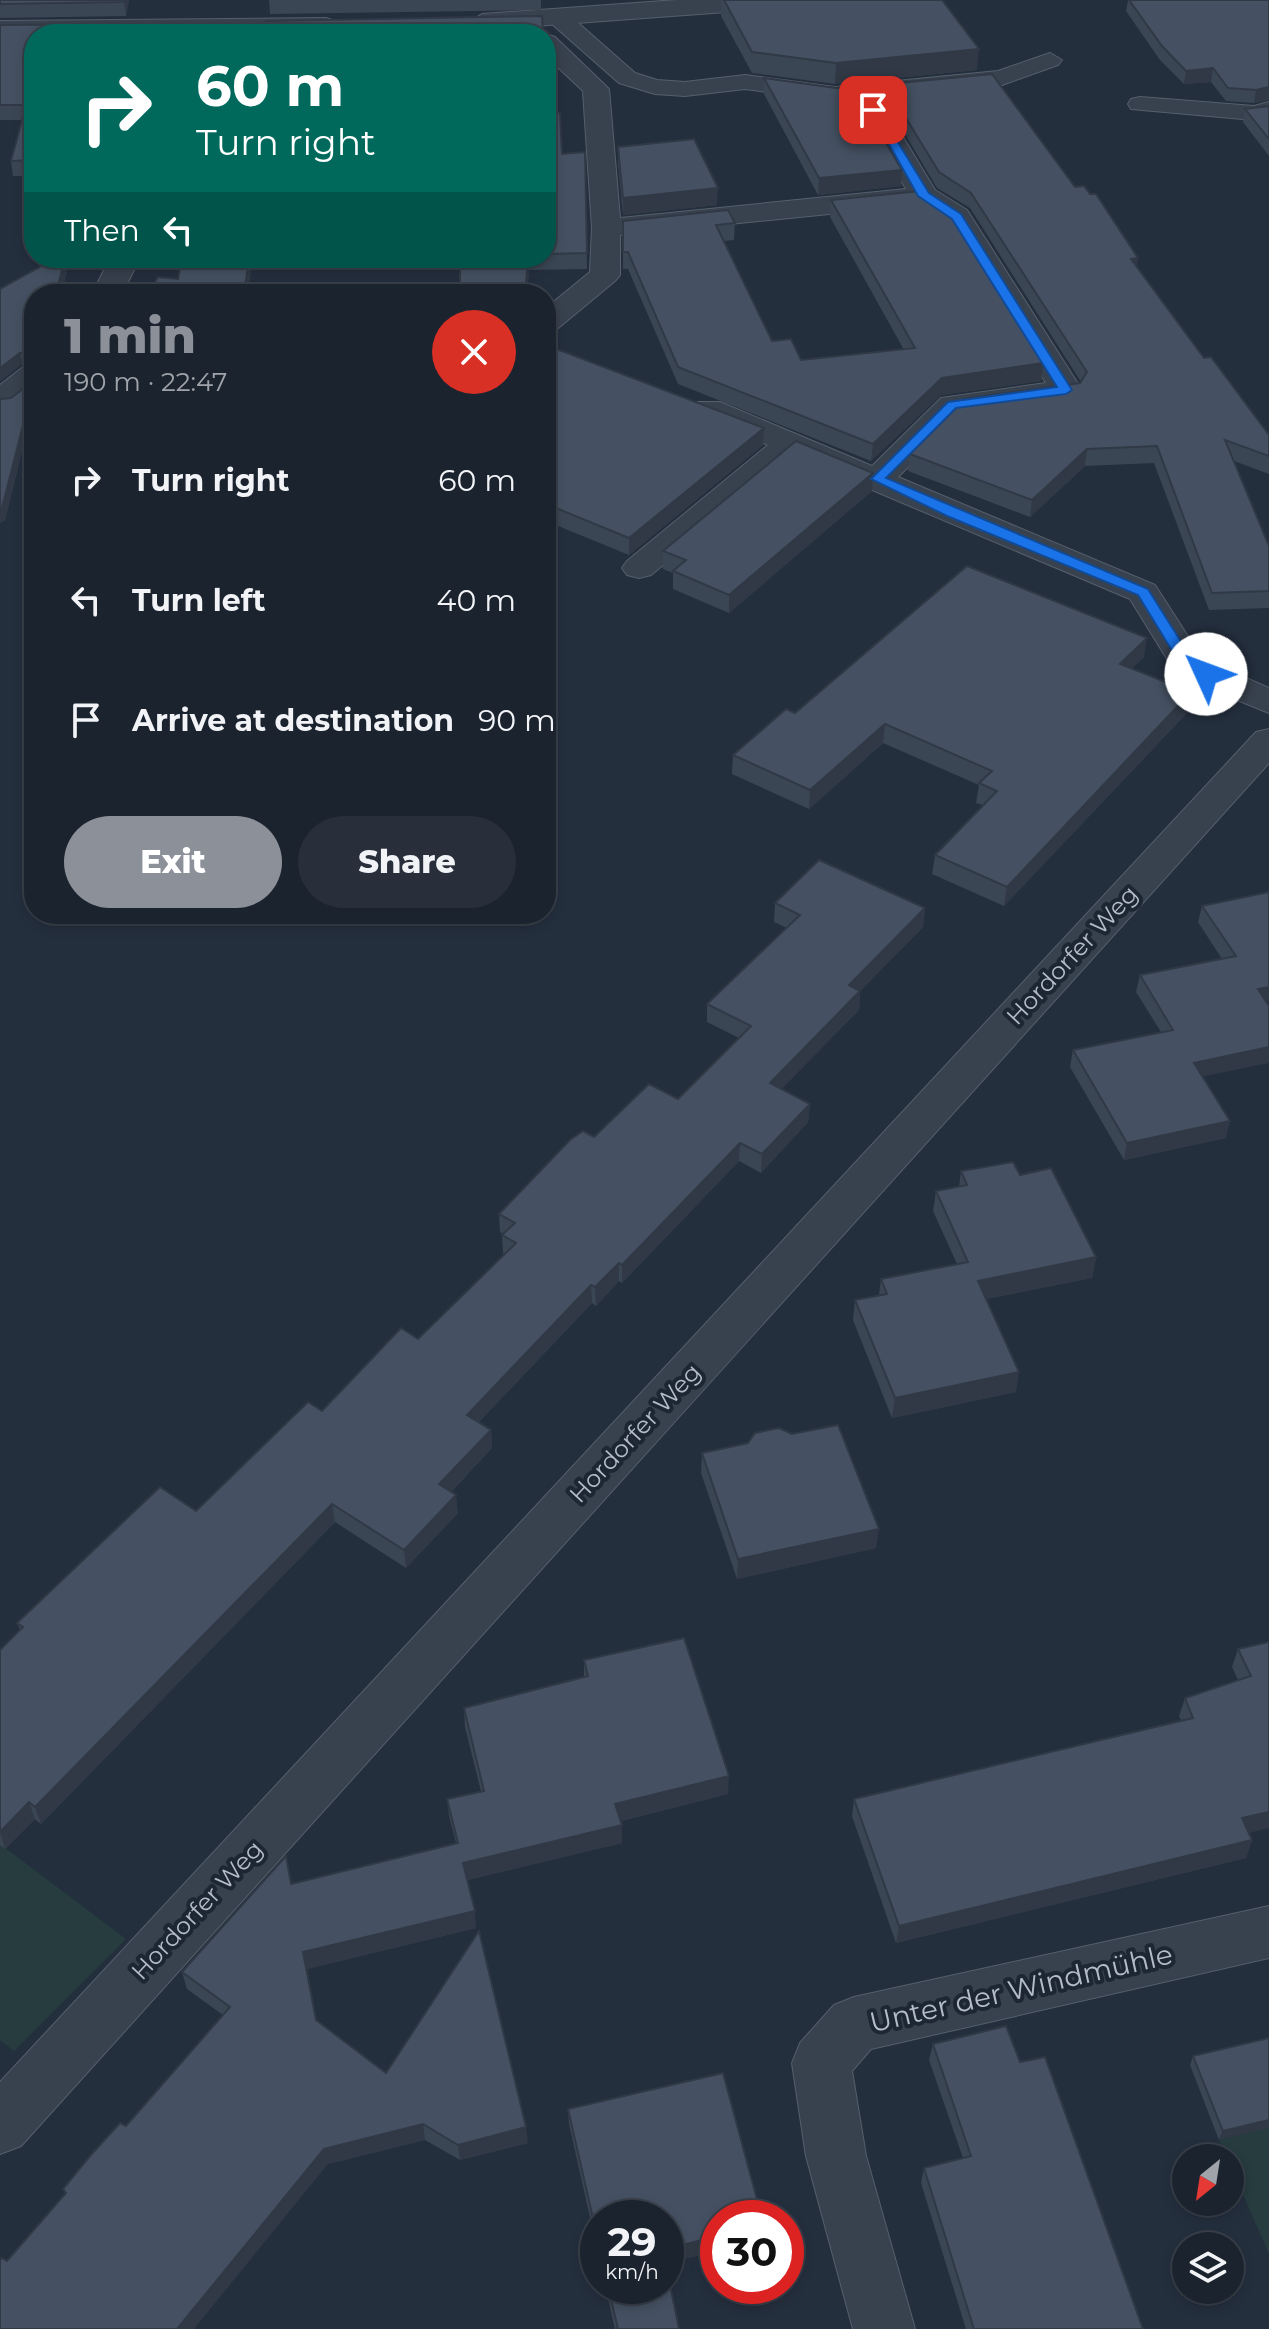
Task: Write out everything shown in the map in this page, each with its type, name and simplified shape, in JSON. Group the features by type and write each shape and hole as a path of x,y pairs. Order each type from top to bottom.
{"street":[{"path":"556,30 780,0"},
{"path":"463,23 476,24"},
{"path":"0,29 24,29"},
{"path":"556,34 596,89 606,228 605,275 556,334"},
{"path":"873,110 924,196 957,216 1066,390 952,405 877,479"},
{"path":"606,228 924,196"},
{"path":"0,400 24,382"},
{"path":"676,397 792,442 952,513 1143,592 1185,659 1206,674 1269,702"},
{"path":"639,568 792,442"},
{"name":"Hordorfer Weg","path":"0,2125 1269,740"},
{"name":"Unter der Windmühle","path":"884,2329 836,2156 821,2063 854,2025 1269,1932"}],"lane":[{"path":"556,32 627,78 655,87 685,89 745,82 835,94 1002,78 1050,60"},
{"path":"1140,104 1254,113 1269,109"}],"green space":[{"path":"0,1844 126,1939 14,2051 0,2040"},
{"path":"1269,2127 1269,2254 1244,2197 1244,2144 1221,2144 1219,2140"}],"building":[{"path":"0,0 124,0 124,2 0,4"},
{"path":"724,0 942,0 979,49 836,63 752,52"},
{"path":"1129,0 1269,0 1269,87 1256,90 1228,88 1213,68 1186,71 1162,46"},
{"path":"542,16 542,24 266,24 266,21"},
{"path":"0,25 24,25 24,105 0,105"},
{"path":"992,74 1075,187 1084,186 1090,194 1096,194 1138,258 1131,259 1204,358 1211,357 1269,435 1269,456 1225,440 1269,546 1269,591 1212,593 1157,446 1087,449 1032,500 910,454 965,399 1080,383 1087,372 971,193 939,172 887,87 868,86"},
{"path":"764,78 836,88 863,85 858,95 902,170 819,178"},
{"path":"1269,106 1269,139 1245,109"},
{"path":"24,112 24,160 11,161"},
{"path":"556,113 560,113 562,154 585,152 587,253 556,254"},
{"path":"694,139 718,188 623,198 618,147"},
{"path":"920,191 945,207 1043,363 942,378 873,444 678,367 628,252 623,252 623,221 728,210 735,223 716,225 772,341 791,339 801,360 915,348 831,200"},
{"path":"38,268 62,268 58,284 24,284 24,352 0,368 0,289"},
{"path":"180,268 248,268 245,284 154,284 158,277 178,279"},
{"path":"460,268 527,268 526,284 460,284"},
{"path":"556,349 764,428 629,538 556,508"},
{"path":"24,388 24,420 0,510 0,399 11,398"},
{"path":"796,441 873,473 729,595 673,571 686,560 663,551"},
{"path":"967,566 1147,638 1120,664 1191,692 1007,887 935,855 997,791 979,783 992,771 885,724 810,790 733,755 786,709 795,713"},
{"path":"819,860 925,908 849,985 860,991 770,1083 810,1104 762,1154 740,1143 622,1265 619,1263 595,1287 591,1285 467,1415 491,1430 439,1484 456,1495 404,1550 332,1504 35,1807 29,1802 0,1832 0,1650 23,1627 17,1623 160,1487 196,1511 308,1402 322,1411 401,1328 418,1339 516,1243 502,1235 515,1223 499,1214 570,1140 583,1131 594,1137 649,1084 678,1099 751,1026 707,1004 800,915 775,903"},
{"path":"1269,892 1269,987 1258,989 1269,1006 1269,1047 1194,1063 1230,1121 1127,1143 1073,1050 1173,1030 1140,975 1236,956 1202,906"},
{"path":"1013,1162 1020,1175 1051,1168 1096,1257 978,1281 1019,1372 895,1398 855,1300 887,1294 881,1279 968,1262 936,1191 967,1185 961,1171"},
{"path":"838,1425 879,1529 738,1559 702,1453 748,1443 755,1433 779,1428 792,1434"},
{"path":"684,1638 729,1776 615,1804 622,1825 463,1863 475,1911 303,1952 316,2020 386,2073 479,1931 526,2127 458,2145 423,2124 324,2149 177,2329 0,2329 0,2260 7,2261 66,2193 63,2189 90,2156 120,2123 126,2126 230,2007 182,1972 286,1856 291,1884 458,1843 447,1799 484,1791 464,1708 588,1676 584,1660"},
{"path":"1269,1642 1269,1812 1242,1818 1252,1840 899,1926 854,1799 1193,1718 1185,1698 1251,1676 1238,1649"},
{"path":"1006,2026 1020,2062 1045,2057 1143,2329 974,2329 924,2168 971,2156 933,2044"},
{"path":"1269,2038 1269,2120 1223,2131 1193,2056"},
{"path":"723,2073 757,2200 700,2200 700,2240 684,2244 684,2200 589,2200 568,2109"},
{"path":"612,2304 674,2304 679,2329 618,2329"}],"route":[{"path":"873,110 924,196 957,216 1066,390 952,405 877,479 1143,592 1185,659 1206,674"}]}
